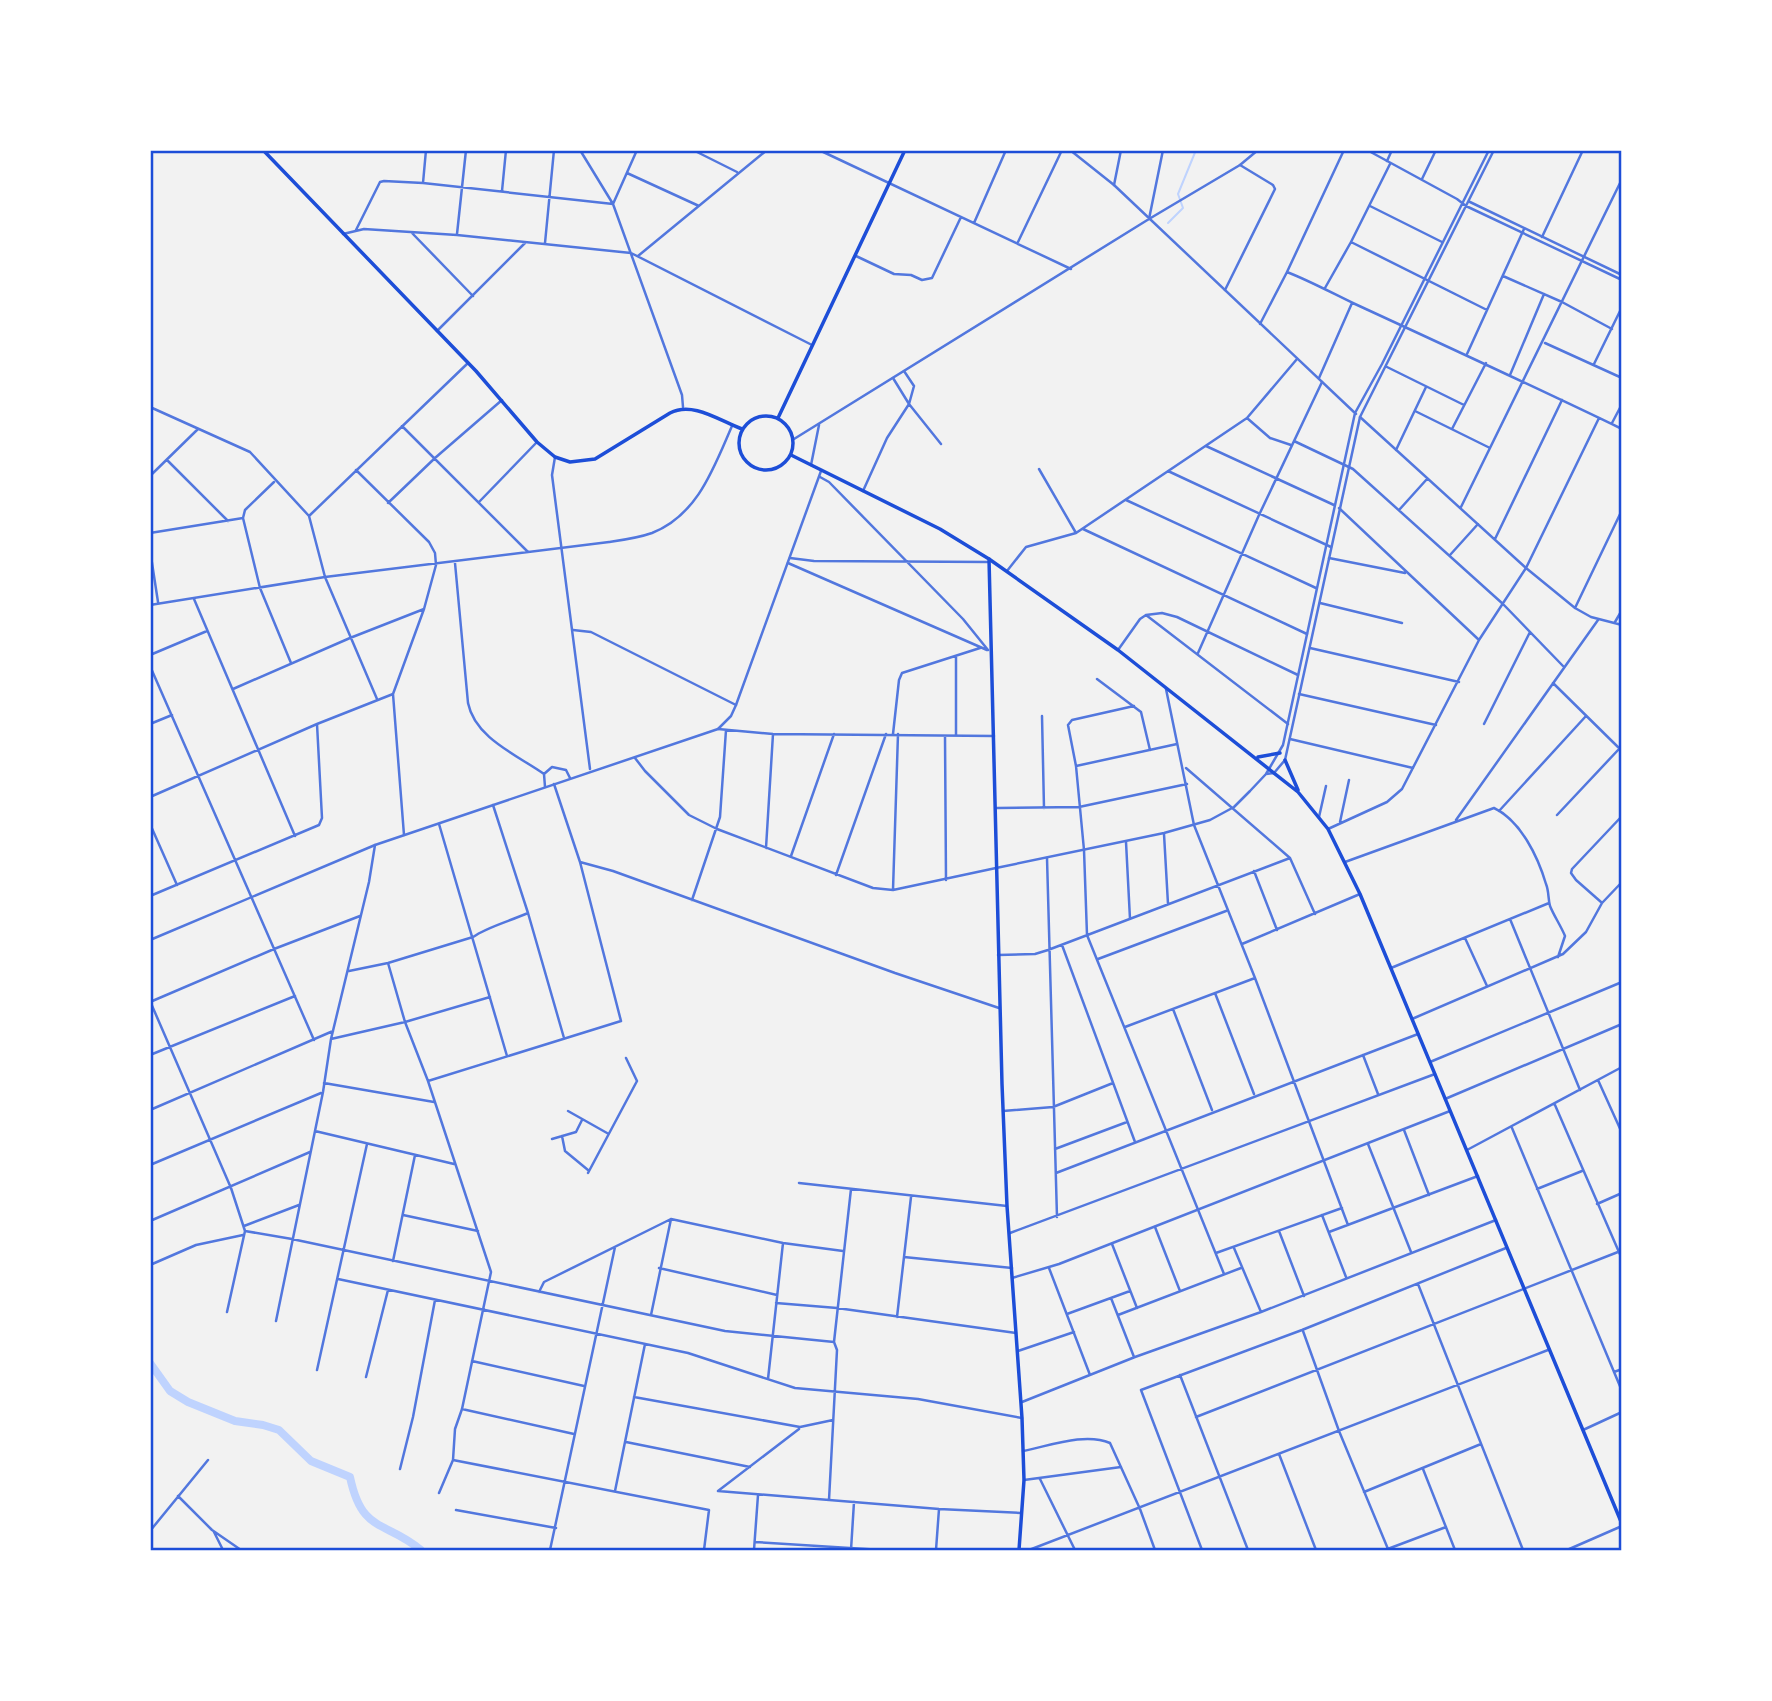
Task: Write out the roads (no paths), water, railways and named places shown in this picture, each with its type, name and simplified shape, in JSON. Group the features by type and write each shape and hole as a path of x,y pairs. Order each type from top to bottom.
{"main road":[{"path":"263,150 468,363 537,442 555,457 570,462 595,458 683,407 742,429"},
{"path":"779,418 905,150"},
{"path":"768,415 779,418 789,427 794,439 791,455 776,469 766,471 756,468 746,462 740,452 742,429 758,417 768,415"},
{"path":"791,455 811,465 820,474 863,491 949,534 1007,571 1118,650 1257,758 1298,792 1319,817 1328,829 1360,894 1622,1525"},
{"path":"989,560 999,1008 1007,1206 1024,1480 1019,1550"},
{"path":"1257,758 1280,753"},
{"path":"1285,760 1298,792"}],"street":[{"path":"423,183 426,150"},
{"path":"457,235 466,150"},
{"path":"502,191 506,150"},
{"path":"545,243 554,150"},
{"path":"613,204 638,150"},
{"path":"693,150 739,173"},
{"path":"638,256 766,150"},
{"path":"820,150 1071,269"},
{"path":"974,223 1006,150"},
{"path":"1018,242 1062,150"},
{"path":"1070,150 1114,185 1355,413 1526,568 1575,608 1599,619 1622,625"},
{"path":"1114,185 1121,150"},
{"path":"1149,219 1163,150"},
{"path":"794,439 1240,165 1258,150"},
{"path":"1260,324 1343,150"},
{"path":"1367,150 1465,202 1622,275"},
{"path":"1325,288 1370,206 1392,150"},
{"path":"1421,180 1436,150"},
{"path":"1266,774 1274,773 1285,760 1360,417 1466,206 1465,202 1489,150"},
{"path":"635,758 689,816 836,875 873,888 893,890 1164,833 1194,825 1234,807 1266,774 1280,753 1355,413 1443,242 1494,150"},
{"path":"1542,237 1583,150"},
{"path":"583,152 613,204 682,395 683,407"},
{"path":"1225,290 1275,188 1240,165"},
{"path":"627,173 699,206"},
{"path":"1461,507 1622,179"},
{"path":"356,230 380,182 423,183 613,204"},
{"path":"1370,206 1443,242"},
{"path":"1466,206 1622,280"},
{"path":"856,256 894,274 927,280 932,278 961,217"},
{"path":"1467,354 1524,229"},
{"path":"343,234 356,230 457,235 631,253 812,345"},
{"path":"412,233 473,296"},
{"path":"1351,242 1487,310"},
{"path":"437,331 525,243"},
{"path":"1287,272 1467,354 1622,429"},
{"path":"1503,276 1612,328"},
{"path":"1510,375 1544,295"},
{"path":"1198,653 1293,444 1352,303"},
{"path":"1594,365 1622,307"},
{"path":"1544,342 1622,378"},
{"path":"1007,571 1026,547 1083,529 1247,418 1297,359"},
{"path":"309,516 468,363"},
{"path":"1452,429 1486,363"},
{"path":"1387,367 1464,405"},
{"path":"863,491 887,438 909,404 914,386 904,371"},
{"path":"893,378 909,404 941,444"},
{"path":"1396,450 1426,387"},
{"path":"388,503 502,400"},
{"path":"1494,540 1562,400"},
{"path":"1612,424 1622,404"},
{"path":"150,407 250,452 309,516 325,577 377,699"},
{"path":"1415,411 1490,448"},
{"path":"1247,418 1270,438 1348,465 1503,604 1563,666"},
{"path":"1328,829 1393,798 1402,789 1479,640 1526,568 1599,418"},
{"path":"811,465 819,425"},
{"path":"402,426 528,552"},
{"path":"150,605 325,577 436,565 651,533 675,520 698,497 732,426"},
{"path":"150,476 198,429"},
{"path":"479,502 537,442"},
{"path":"1206,446 1334,505"},
{"path":"555,457 552,475 591,771"},
{"path":"167,460 228,521"},
{"path":"1040,469 1076,533"},
{"path":"356,470 429,542 435,553 436,565 424,609 394,694 404,835"},
{"path":"1168,471 1331,547"},
{"path":"150,940 375,845 718,729 731,716 736,705 820,474 963,619 989,651"},
{"path":"1399,510 1427,479"},
{"path":"275,481 245,510 243,518 260,588 291,663"},
{"path":"1126,500 1316,587"},
{"path":"1339,508 1479,640"},
{"path":"1575,608 1622,510"},
{"path":"150,533 243,518"},
{"path":"1449,556 1478,524"},
{"path":"1083,529 1307,634"},
{"path":"150,550 159,604"},
{"path":"1329,558 1407,573"},
{"path":"789,561 989,560"},
{"path":"789,561 989,651"},
{"path":"455,562 468,703 473,721 486,734 544,774"},
{"path":"194,599 295,836"},
{"path":"1320,603 1402,623"},
{"path":"232,690 424,609"},
{"path":"1615,623 1622,610"},
{"path":"1118,650 1140,619 1146,615 1170,614 1298,675"},
{"path":"1146,615 1288,724"},
{"path":"1456,820 1599,619"},
{"path":"573,630 591,632 736,705"},
{"path":"150,655 207,631"},
{"path":"1484,724 1530,632"},
{"path":"893,734 900,675 980,648"},
{"path":"1310,649 1459,682"},
{"path":"956,656 956,735"},
{"path":"150,666 314,1040"},
{"path":"1097,679 1142,715 1150,750"},
{"path":"1553,683 1620,750 1557,815"},
{"path":"1165,686 1184,766 1194,825 1348,1225"},
{"path":"150,797 317,724 394,694"},
{"path":"1299,694 1437,725"},
{"path":"1134,706 1069,722 1067,728 1076,766 1084,850 1087,936 1224,1274"},
{"path":"150,724 172,715"},
{"path":"1042,716 1044,808"},
{"path":"1499,811 1586,716"},
{"path":"150,897 321,823 317,724"},
{"path":"718,729 773,734 994,736"},
{"path":"692,900 717,829 723,790 726,730"},
{"path":"766,848 773,734"},
{"path":"791,856 835,734"},
{"path":"836,875 886,734"},
{"path":"893,890 898,734"},
{"path":"945,735 946,880"},
{"path":"1290,739 1414,768"},
{"path":"1076,766 1177,744"},
{"path":"1184,766 1290,858 1315,914"},
{"path":"545,787 544,774 547,769 557,767 566,771 570,778"},
{"path":"1339,823 1349,780"},
{"path":"428,1081 622,1020 580,862 554,784"},
{"path":"995,808 1079,807 1187,784"},
{"path":"1319,817 1326,786"},
{"path":"493,805 564,1038"},
{"path":"1345,862 1494,808 1520,830 1546,881 1549,903 1565,936 1558,957"},
{"path":"1602,903 1571,873 1622,816"},
{"path":"439,823 507,1056"},
{"path":"150,824 177,885"},
{"path":"1164,833 1168,904"},
{"path":"1126,841 1130,919"},
{"path":"276,1321 323,1092 331,1039 369,882 375,845"},
{"path":"1046,858 1057,1217"},
{"path":"998,955 1035,954 1048,950 1290,858"},
{"path":"580,862 613,871 999,1008"},
{"path":"1254,871 1277,930"},
{"path":"1412,1019 1530,970 1568,951 1586,932 1602,903 1622,882"},
{"path":"1242,944 1360,894"},
{"path":"1391,968 1549,903"},
{"path":"1098,959 1227,911"},
{"path":"348,971 388,964 472,937 528,913"},
{"path":"227,1312 244,1226 151,1002 274,949 360,916"},
{"path":"1510,919 1580,1090"},
{"path":"1465,937 1487,987"},
{"path":"1062,945 1135,1142"},
{"path":"388,964 405,1022 428,1081 491,1272 462,1409 455,1429 453,1460 439,1493"},
{"path":"1125,1027 1255,978"},
{"path":"1430,1062 1622,982"},
{"path":"1215,993 1255,1095"},
{"path":"150,1055 295,996"},
{"path":"331,1039 405,1022 491,997"},
{"path":"1173,1009 1213,1111"},
{"path":"1446,1099 1622,1024"},
{"path":"150,1110 333,1031"},
{"path":"1056,1173 1418,1034"},
{"path":"1363,1055 1378,1096"},
{"path":"562,1136 565,1151 589,1172 637,1081 626,1058"},
{"path":"1467,1150 1622,1067"},
{"path":"1010,1233 1435,1074"},
{"path":"1598,1080 1622,1133"},
{"path":"324,1083 434,1102"},
{"path":"1003,1111 1053,1107 1113,1083"},
{"path":"150,1166 323,1092"},
{"path":"1554,1104 1622,1259"},
{"path":"568,1111 609,1134"},
{"path":"1012,1278 1049,1268 1112,1244 1450,1111"},
{"path":"552,1139 576,1132 583,1119"},
{"path":"1055,1149 1127,1122"},
{"path":"1512,1128 1622,1391"},
{"path":"1404,1130 1429,1195"},
{"path":"315,1131 454,1164"},
{"path":"317,1370 367,1144"},
{"path":"1368,1144 1411,1253"},
{"path":"150,1221 310,1152"},
{"path":"393,1261 415,1155"},
{"path":"1537,1189 1582,1171"},
{"path":"1329,1232 1478,1176"},
{"path":"799,1183 1007,1206"},
{"path":"829,1500 837,1350 834,1342 851,1189"},
{"path":"1597,1204 1622,1193"},
{"path":"897,1317 911,1197"},
{"path":"244,1226 300,1205"},
{"path":"1216,1253 1342,1208"},
{"path":"403,1215 478,1231"},
{"path":"1322,1215 1347,1279"},
{"path":"539,1292 544,1283 670,1219 783,1243 843,1251"},
{"path":"651,1317 670,1219"},
{"path":"1021,1402 1135,1357 1304,1296 1496,1220"},
{"path":"1155,1227 1180,1291"},
{"path":"245,1231 292,1238 725,1331 834,1342"},
{"path":"1279,1231 1304,1296"},
{"path":"150,1265 196,1245 243,1236"},
{"path":"768,1380 783,1243"},
{"path":"1112,1244 1137,1308"},
{"path":"550,1550 615,1247"},
{"path":"1202,1550 1141,1391 1302,1330 1507,1247"},
{"path":"1234,1248 1261,1312"},
{"path":"1196,1417 1618,1252"},
{"path":"904,1257 1012,1268"},
{"path":"659,1268 777,1295"},
{"path":"1049,1268 1090,1375"},
{"path":"1118,1315 1241,1268"},
{"path":"338,1279 688,1353 795,1388 918,1399 1022,1418"},
{"path":"1418,1284 1523,1550"},
{"path":"366,1377 388,1290"},
{"path":"1067,1314 1130,1290"},
{"path":"1111,1298 1135,1357"},
{"path":"400,1469 413,1418 435,1300"},
{"path":"776,1303 837,1308 1016,1333"},
{"path":"1302,1330 1387,1550 1446,1527"},
{"path":"1018,1352 1074,1332"},
{"path":"615,1491 645,1344"},
{"path":"1029,1550 1550,1349"},
{"path":"472,1361 584,1386"},
{"path":"1614,1372 1622,1368"},
{"path":"1180,1375 1248,1550"},
{"path":"634,1396 800,1427 833,1420"},
{"path":"462,1409 574,1434"},
{"path":"1583,1430 1622,1412"},
{"path":"800,1427 719,1491 1021,1513"},
{"path":"625,1441 750,1467"},
{"path":"1023,1451 1072,1441 1111,1443 1155,1550"},
{"path":"1364,1492 1481,1444"},
{"path":"1279,1454 1316,1550"},
{"path":"150,1531 208,1460"},
{"path":"453,1460 709,1510 704,1550"},
{"path":"1024,1480 1121,1467"},
{"path":"1422,1468 1455,1550"},
{"path":"1040,1479 1075,1550"},
{"path":"754,1550 758,1495"},
{"path":"178,1496 212,1530 241,1550"},
{"path":"851,1550 855,1502"},
{"path":"936,1550 939,1509"},
{"path":"456,1510 556,1528"},
{"path":"1567,1550 1622,1525"},
{"path":"212,1530 223,1550"},
{"path":"755,1542 882,1550"},
{"path":"799,1550 800,1545"}],"waterway":[{"path":"1168,223 1183,208 1178,194 1196,150"},
{"path":"150,1363 170,1391 188,1402 235,1421 279,1430 311,1461 350,1477 355,1495 368,1517 421,1550"}]}
